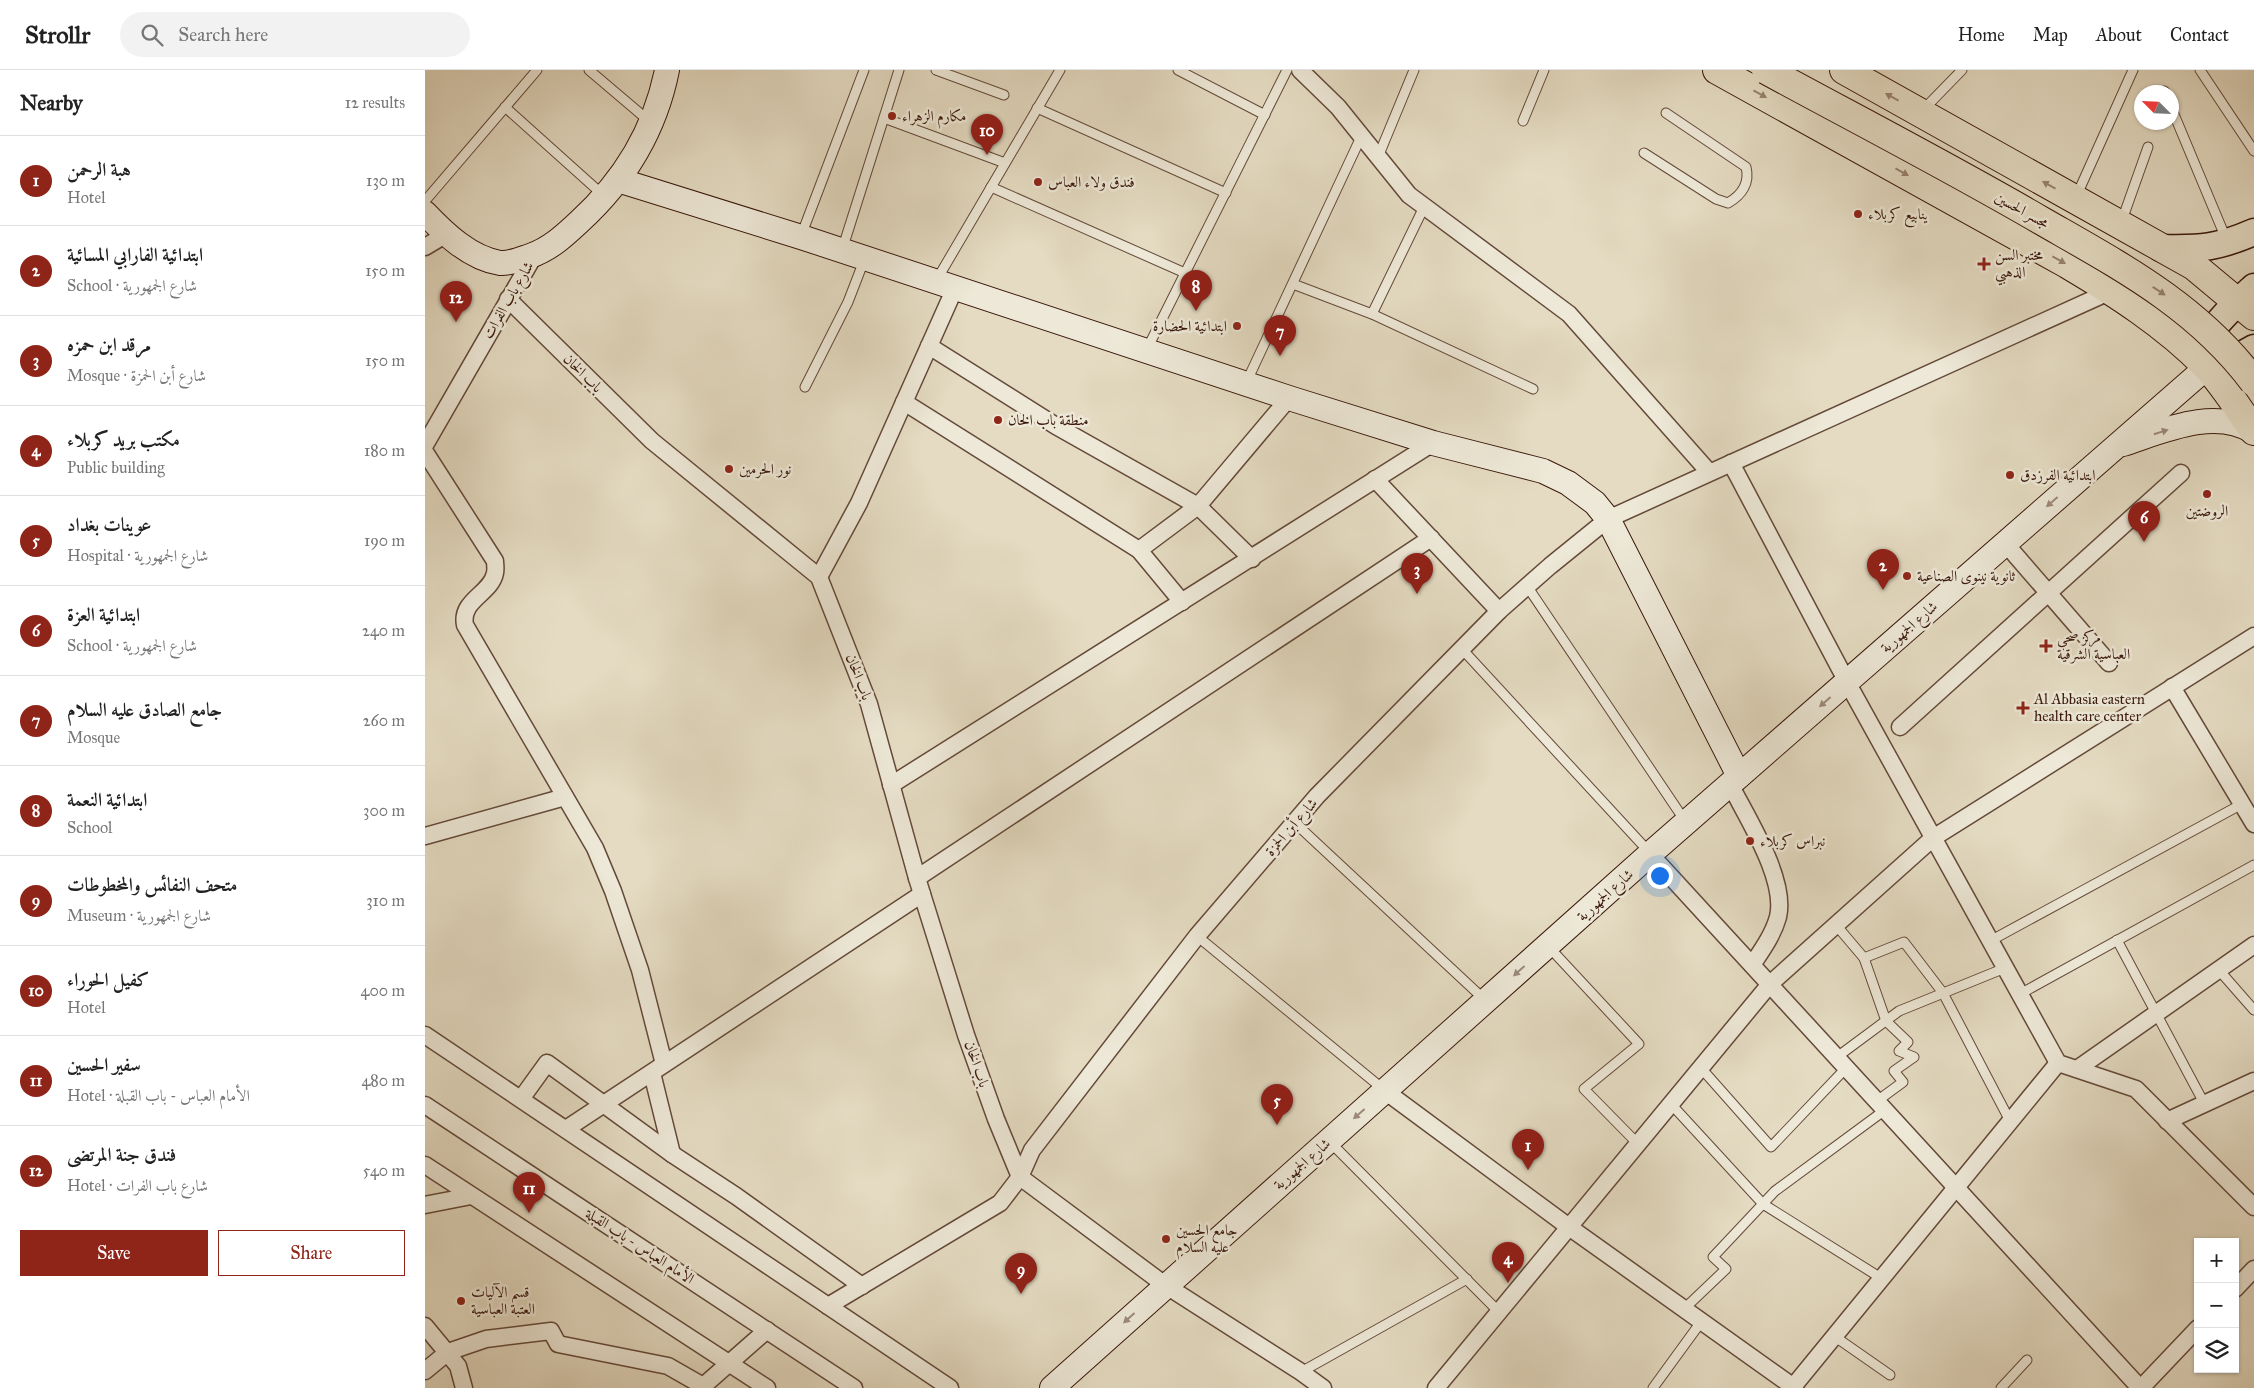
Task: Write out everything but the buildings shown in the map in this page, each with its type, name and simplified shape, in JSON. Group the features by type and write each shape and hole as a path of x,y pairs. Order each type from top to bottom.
{"highway":[{"path":"1717,70 2067,264 2111,291 2154,322 2207,367 2254,432"},
{"name":"مجسر الحسين","path":"1766,70 2014,205 2134,275 2173,300 2202,323 2239,362 2254,382"},
{"name":"مجسر الحسين","path":"1803,70 2125,250 2185,286 2215,311 2254,353"},
{"path":"1852,72 1920,113 2194,266 2249,302"}],"main road":[{"name":"شارع باب الفرات","path":"535,254 560,241 612,189 644,139 661,99 667,70"},
{"path":"612,189 801,237 1289,398 1433,443 1543,472 1568,483 1595,503 1609,520 1735,780"},
{"path":"425,213 445,235 471,252 501,263 535,254"},
{"path":"2161,248 2202,249 2228,243 2254,232"},
{"path":"2249,302 2204,342 2203,352 2207,367 2229,362 2254,348"},
{"name":"شارع الجمهورية","path":"1052,1388 1165,1285 1650,854 2207,367"},
{"path":"2115,446 2175,428 2204,422 2233,422 2244,425 2254,432"}],"street":[{"path":"1300,70 1338,107 1409,195 1569,314 1709,472"},
{"path":"425,247 445,235"},
{"name":"شارع باب الفرات","path":"425,446 507,299 535,254"},
{"path":"819,578 859,503 929,346 945,284"},
{"name":"شارع أبن الحمزة","path":"828,1306 1000,1203 1020,1177 1032,1150 1197,936 1317,796 1499,611 1609,520 1709,472 2111,291"},
{"name":"باب الخان","path":"507,299 652,441 819,578 869,704 922,894 995,1119 1020,1177"},
{"path":"929,346 1056,426 1198,506 1252,559"},
{"path":"1139,550 1198,506 1289,398"},
{"path":"904,402 1139,550 1182,602"},
{"path":"891,785 1252,559 1433,443"},
{"path":"425,452 495,561 495,573 491,581 466,608 463,618 465,625 595,848 613,891 641,970 672,1154"},
{"path":"1731,462 1847,682 2057,1063 2136,1089 2254,1208"},
{"path":"1900,727 2181,473"},
{"path":"1375,479 1499,611"},
{"path":"917,878 1431,538"},
{"path":"2005,543 2109,663"},
{"path":"1436,1388 1770,984 1933,838 2254,636"},
{"path":"2172,687 2254,824"},
{"path":"1735,780 1773,868 1778,893 1778,916 1771,938 1752,965"},
{"path":"425,836 565,797"},
{"path":"1650,854 2141,1388 2194,1332"},
{"path":"566,1129 922,894"},
{"path":"2077,1070 2254,945"},
{"path":"425,1035 949,1388"},
{"path":"521,1099 547,1063 672,1154 736,1196 862,1286"},
{"path":"1385,1091 1569,1227 1793,1388 2057,1063"},
{"path":"2167,1121 2254,1081"},
{"name":"الأمام العباس - باب القبلة","path":"425,1105 854,1388"},
{"path":"425,1165 767,1388"},
{"path":"1020,1177 1165,1285 1323,1388"},
{"path":"425,1206 471,1196"},
{"path":"2239,1285 2254,1269"},
{"path":"425,1326 458,1366 464,1388"},
{"path":"425,1371 447,1352 486,1339 551,1331 558,1344 668,1366 702,1387 767,1330"}],"lane":[{"path":"425,200 537,70"},
{"path":"589,70 651,123"},
{"path":"801,237 864,70"},
{"path":"842,251 899,70"},
{"path":"936,70 1004,95"},
{"path":"945,284 991,187 1060,70"},
{"path":"1178,70 1265,114"},
{"path":"1147,351 1287,70"},
{"path":"1378,157 1414,70"},
{"path":"1523,121 1544,70"},
{"path":"1920,113 1962,70"},
{"path":"2075,200 2133,70"},
{"path":"2200,70 2254,152"},
{"path":"505,107 612,189"},
{"path":"1037,108 1226,192"},
{"path":"1645,153 1716,199 1728,203 1737,198 1745,188 1748,176 1746,167 1727,152 1665,113"},
{"path":"884,118 1005,163"},
{"path":"2179,126 2228,243"},
{"path":"1246,384 1361,136"},
{"path":"2120,225 2148,147"},
{"path":"991,187 1185,273"},
{"path":"1372,314 1424,207"},
{"path":"805,386 848,302 865,258"},
{"path":"1293,284 1372,314 1533,389"},
{"path":"1527,586 1687,823"},
{"path":"1462,649 1650,854"},
{"path":"1990,941 2242,804"},
{"path":"1294,822 1486,1001"},
{"path":"2020,994 2254,865"},
{"path":"1685,1309 1726,1269 1713,1257 1775,1191 1881,1105 1903,1082 1894,1071 1914,1057 1899,1051 1908,1042 1886,1021 1864,958 1836,925"},
{"path":"1197,936 1385,1091"},
{"path":"2117,940 2204,1103"},
{"path":"1864,958 1904,942 1943,993 2010,1121"},
{"path":"1548,946 1639,1044 1583,1089 1637,1144"},
{"path":"1701,1068 1771,1147 1841,1062 1899,1011 2005,968"},
{"path":"2218,969 2254,1010"},
{"path":"1671,1104 1763,1204 1881,1278"},
{"path":"1329,1141 1499,1312"},
{"path":"1301,1372 1467,1279"},
{"path":"1653,1388 1701,1322"},
{"path":"1834,1336 1890,1375"},
{"path":"2001,1388 2027,1360"}],"place":[{"name":"مكارم الزهراء","path":"892,116"},
{"name":"كفيل الحوراء","path":"987,155"},
{"name":"فندق ولاء العباس","path":"1038,182"},
{"name":"ينابيع كربلاء","path":"1858,214"},
{"name":"مختبر السن الذهبي","path":"1984,264"},
{"name":"ابتدائية النعمة","path":"1196,311"},
{"name":"فندق جنة المرتضى","path":"456,322"},
{"name":"ابتدائية الحضارة","path":"1237,326"},
{"name":"جامع الصادق عليه السلام","path":"1280,356"},
{"name":"منطقة باب الخان","path":"998,420"},
{"name":"نور الحرمين","path":"729,469"},
{"name":"ابتدائية الفرزدق","path":"2010,475"},
{"name":"الروضتين","path":"2207,494"},
{"name":"ابتدائية العزة","path":"2144,542"},
{"name":"ثانوية نينوى الصناعية","path":"1907,576"},
{"name":"ابتدائية الفارابي المسائية","path":"1883,590"},
{"name":"مرقد ابن حمزه","path":"1417,594"},
{"name":"مركز صحي العباسية الشرقية","path":"2046,646"},
{"name":"Al Abbasia eastern health care center","path":"2023,708"},
{"name":"نبراس كربلاء","path":"1750,841"},
{"name":"عوينات بغداد","path":"1277,1125"},
{"name":"هبة الرحمن","path":"1528,1170"},
{"name":"سفير الحسين","path":"529,1213"},
{"name":"جامع الحسين عليه السلام","path":"1166,1239"},
{"name":"مكتب بريد كربلاء","path":"1508,1283"},
{"name":"متحف النفائس والمخطوطات","path":"1021,1294"},
{"name":"قسم الآليات العتبة العباسية","path":"461,1301"}]}
